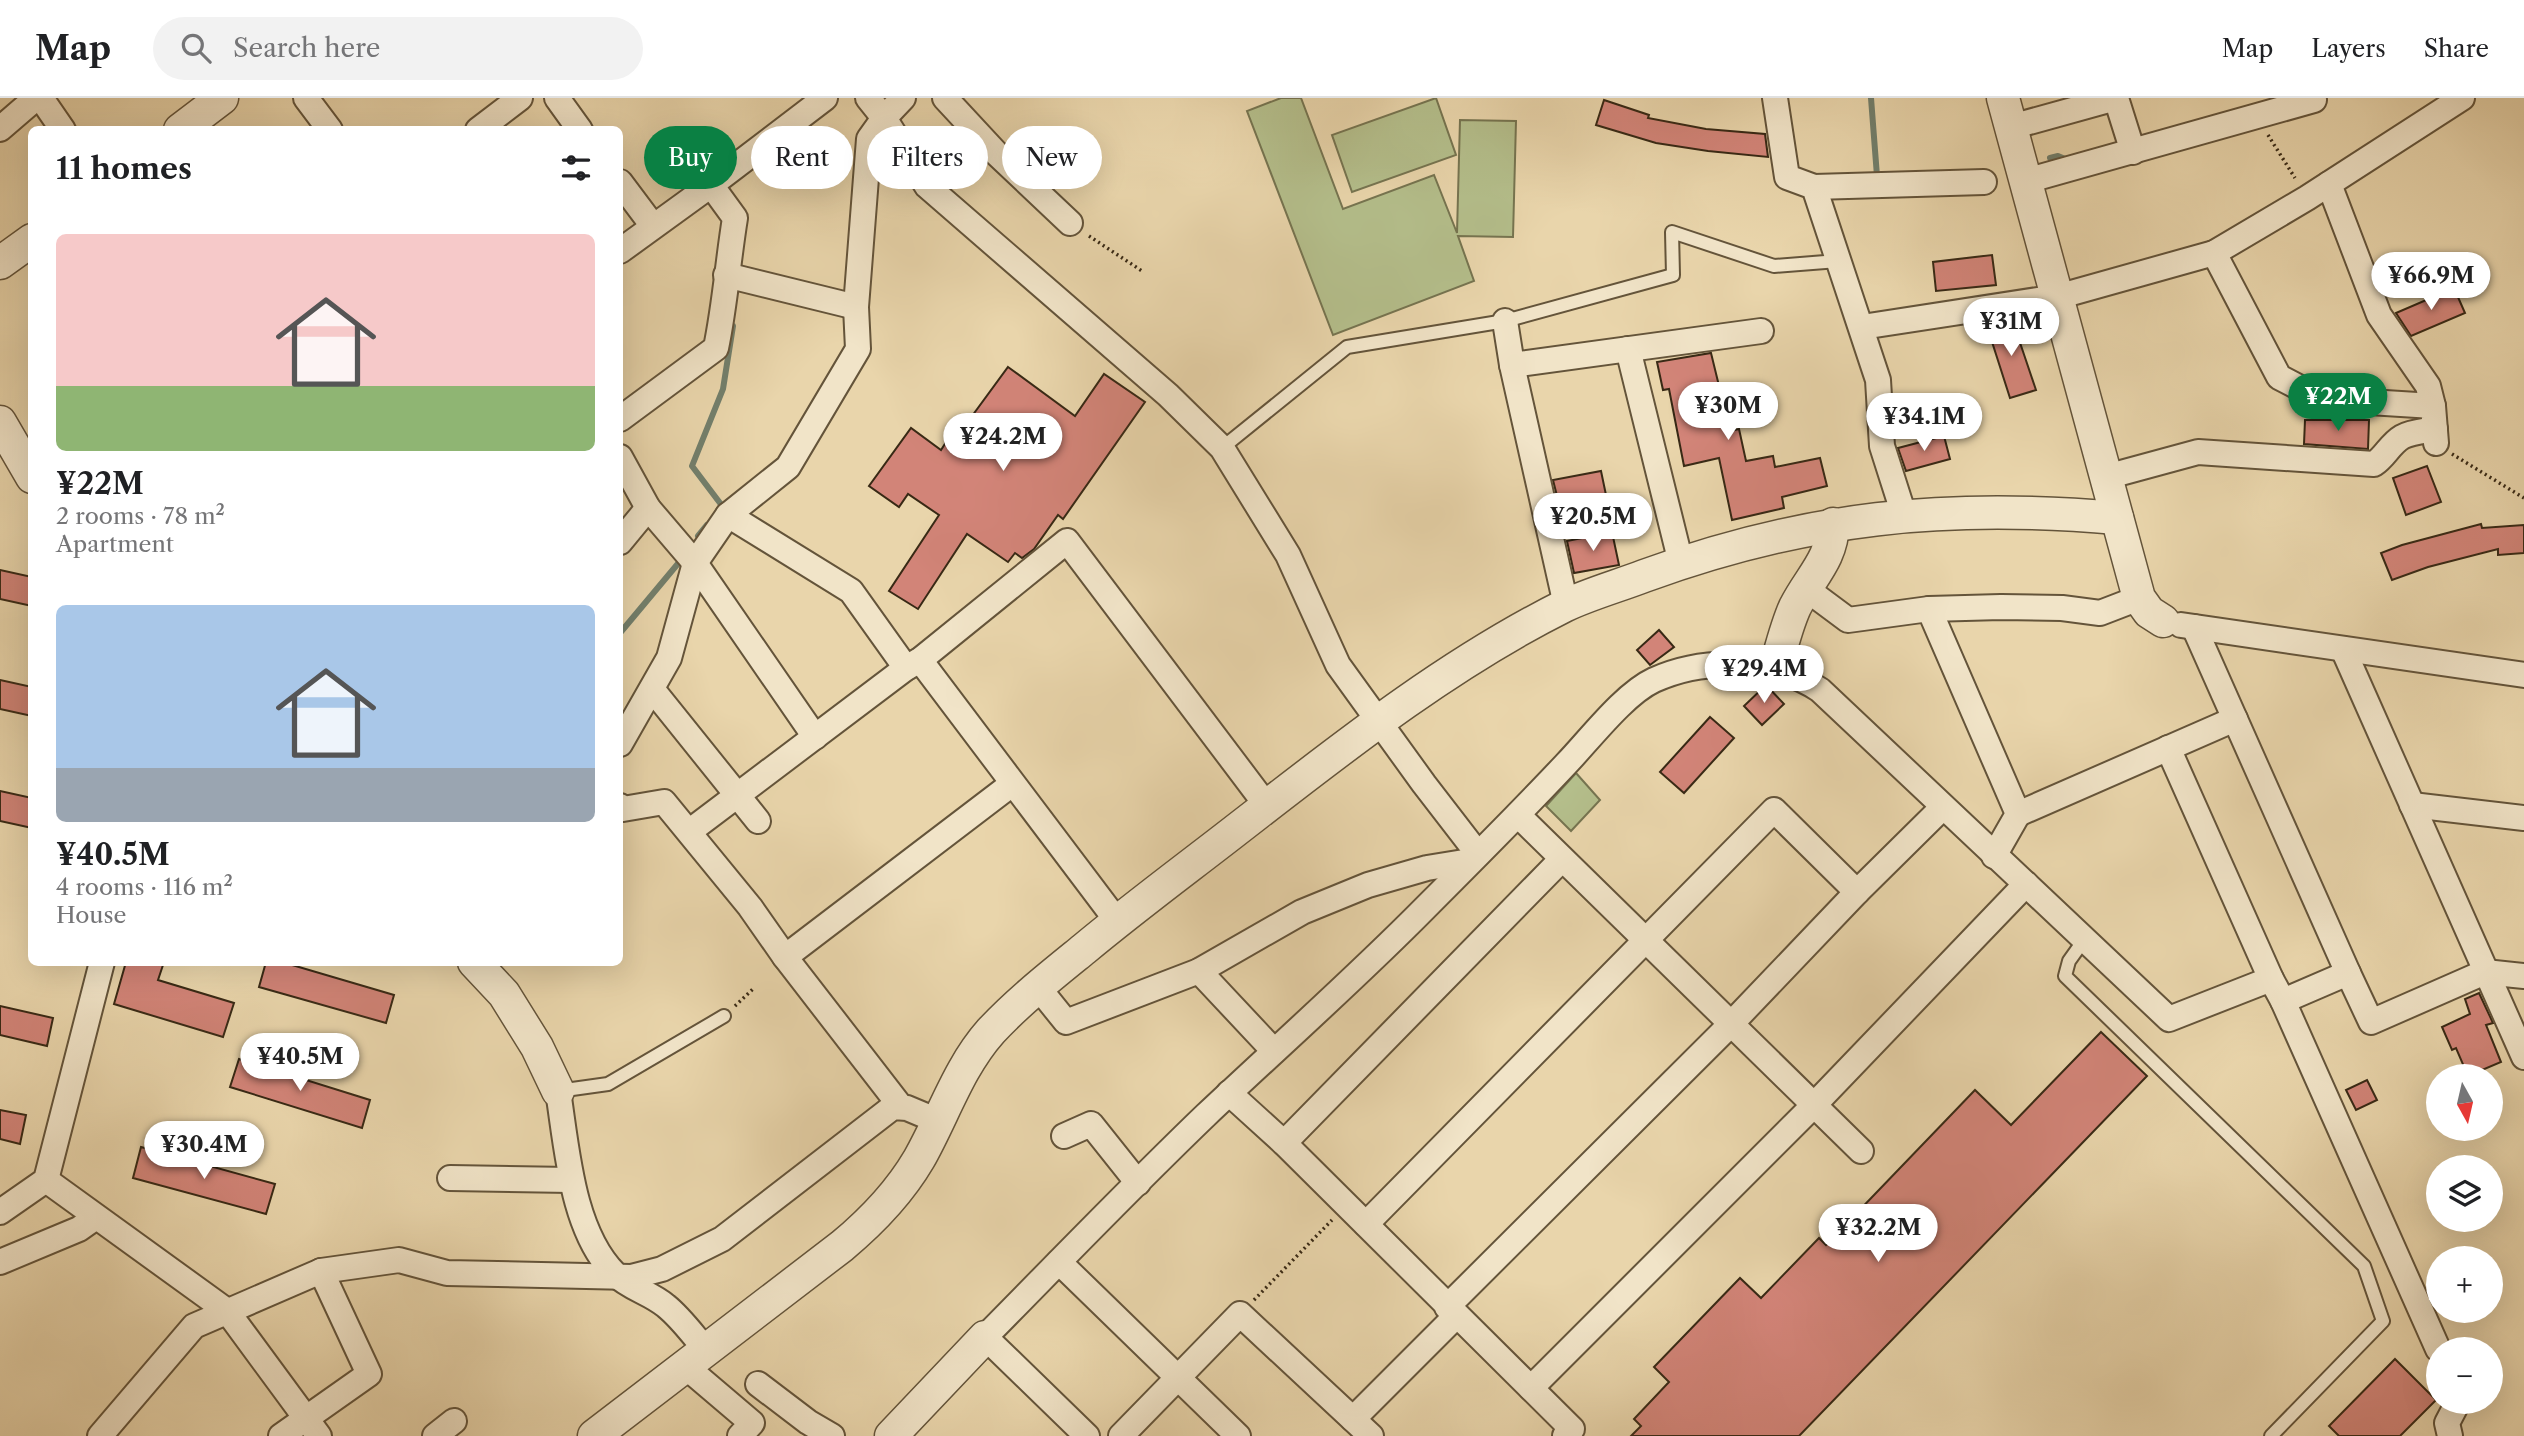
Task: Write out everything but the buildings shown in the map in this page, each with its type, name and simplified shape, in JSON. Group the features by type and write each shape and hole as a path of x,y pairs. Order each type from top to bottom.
{"street":[{"path":"0,129 36,98"},
{"path":"41,98 60,126"},
{"path":"185,126 222,98"},
{"path":"306,98 327,126"},
{"path":"483,126 520,98"},
{"path":"557,98 577,126"},
{"path":"737,165 825,98"},
{"path":"868,98 884,118 927,186 1168,395 1222,448 1288,555 1338,665 1474,857"},
{"path":"623,739 669,658 695,563 728,515 788,467 858,349 856,307 869,139 903,98"},
{"path":"945,98 996,153 1070,223"},
{"path":"1775,98 1787,177 1814,187 1984,183"},
{"path":"2133,152 2116,98 2007,113 2139,598 2149,612 2163,621 2194,627 2524,675"},
{"path":"1862,327 2057,297 2214,253 2307,198 2462,98"},
{"path":"2026,181 2314,100"},
{"path":"2329,184 2379,315 2428,386 2434,426"},
{"path":"623,186 653,226"},
{"path":"1814,187 1878,380 1882,446 1904,515"},
{"path":"623,249 705,189"},
{"path":"623,417 716,348 735,218 714,189"},
{"path":"0,263 28,243"},
{"path":"2214,253 2279,377 2321,399 2434,426"},
{"path":"726,275 856,307"},
{"path":"1504,321 1566,605"},
{"path":"1512,365 1761,331"},
{"path":"1628,349 1681,563"},
{"path":"0,422 28,470"},
{"path":"2106,477 2198,452 2374,464 2403,436 2434,426"},
{"path":"623,462 648,508 695,563 815,737"},
{"path":"623,538 648,508"},
{"path":"594,1436 842,1247 874,1218 918,1161 959,1079 989,1034 1037,986 1267,806 1464,663 1566,605 1741,544 1833,524 1904,515 2014,511 2118,518"},
{"path":"728,515 851,591 1012,784 1117,921"},
{"path":"1775,670 1787,630 1805,588 1824,562 1830,547 1833,524"},
{"path":"690,831 913,664 1068,541 1267,806"},
{"path":"1805,588 1848,620 1929,609 2062,608 2099,613 2139,598"},
{"path":"1929,609 2018,814"},
{"path":"2194,627 2371,1022 2485,972 2524,975"},
{"path":"2343,649 2524,1057"},
{"path":"891,1436 985,1337 1229,1093 1425,908 1637,689 1674,673 1705,666 1746,665 1804,679 1820,690 1942,808 2169,1019 2271,979"},
{"path":"652,689 758,821"},
{"path":"1994,856 2018,814 2235,719"},
{"path":"2168,748 2433,1337"},
{"path":"785,957 1012,784"},
{"path":"623,808 664,802 750,907 785,957 901,1107"},
{"path":"2412,804 2524,818"},
{"path":"1121,1436 1240,1314 1362,1427 1452,1311 1857,892 1942,808"},
{"path":"1366,1224 1774,810 1857,892"},
{"path":"1518,814 1861,1151"},
{"path":"1037,986 1066,1022 1199,971 1302,912 1357,889 1474,857"},
{"path":"1284,1143 1562,859"},
{"path":"1531,1388 1814,1105 2026,884"},
{"path":"0,1212 46,1180 101,966"},
{"path":"478,966 504,994 537,1046 558,1091 572,1180 600,1255 617,1277 645,1291 666,1306 695,1358 752,1423 740,1436"},
{"path":"1199,971 1274,1051"},
{"path":"2283,1001 2348,973"},
{"path":"1229,1093 1284,1143 1572,1429 1565,1436"},
{"path":"100,1436 194,1326 321,1271 399,1260 447,1273 631,1277 662,1269 722,1239 893,1107 907,1108 938,1121"},
{"path":"1064,1136 1091,1124 1138,1183"},
{"path":"450,1178 572,1180"},
{"path":"46,1180 227,1311 312,1427"},
{"path":"0,1262 79,1229 96,1217"},
{"path":"1059,1262 1238,1436"},
{"path":"281,1436 312,1427 369,1374 321,1271"},
{"path":"985,1337 1087,1436"},
{"path":"758,1384 808,1422 832,1436"},
{"path":"2450,1436 2447,1423 2452,1414"}],"lane":[{"path":"1222,448 1347,347 1504,321 1673,275 1672,232 1774,266 1838,261"},
{"path":"2084,940 2069,961 2065,976 2364,1266 2384,1321 2271,1436"},
{"path":"558,1091 608,1084 724,1016"}],"path":[{"path":"2256,115 2307,198"},
{"path":"1101,244 1142,271"},
{"path":"2434,426 2524,498"},
{"path":"724,1016 754,988"},
{"path":"1240,1314 1346,1206"}],"green space":[{"path":"1281,98 1301,98 1343,209 1434,175 1457,233 1460,120 1516,121 1513,237 1458,236 1474,281 1333,335 1247,111"},
{"path":"1436,98 1456,155 1352,192 1332,135"},
{"path":"1576,773 1600,800 1571,831 1546,806"}],"waterway":[{"path":"1871,98 1877,176 1880,176"},
{"path":"2050,158 2058,156 2070,161"},
{"path":"721,509 723,507 692,466 723,389 733,326"},
{"path":"698,536 707,525"},
{"path":"623,629 681,560"}]}
